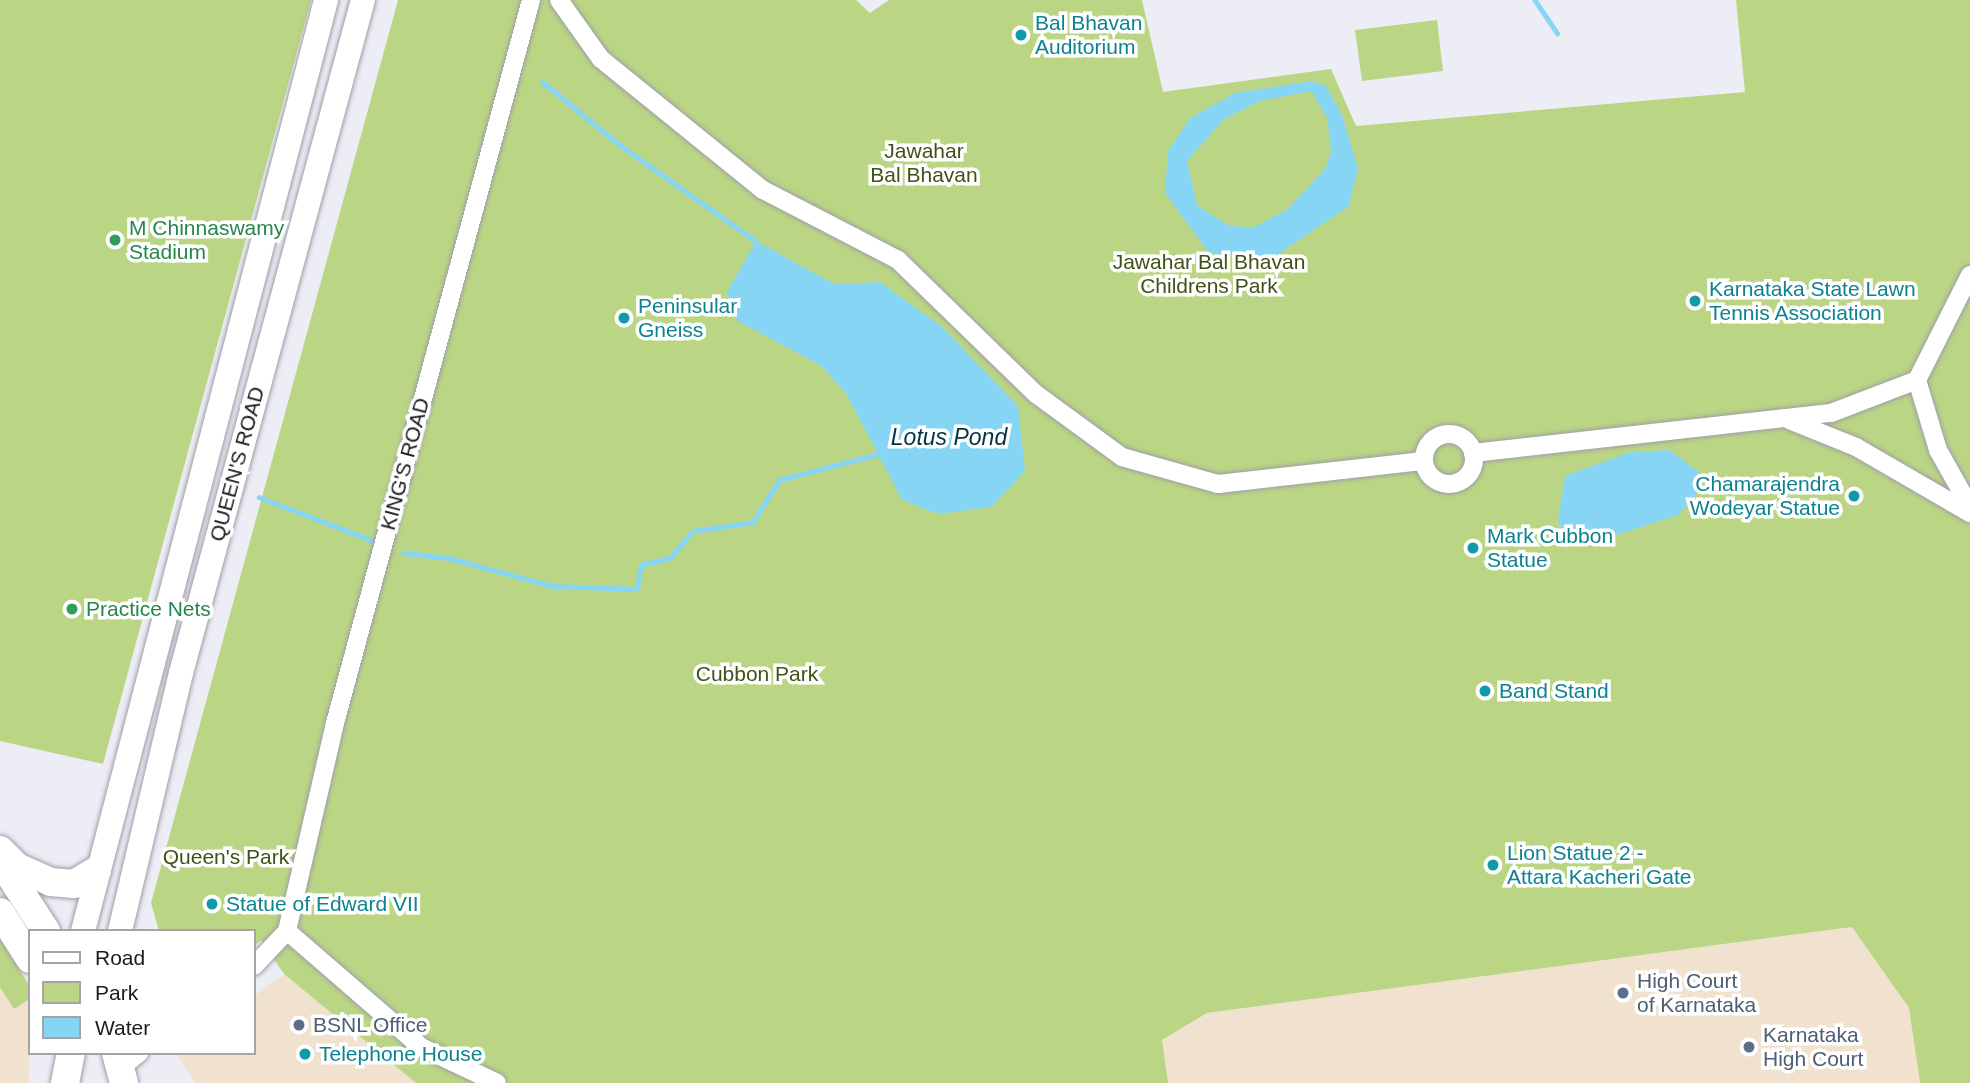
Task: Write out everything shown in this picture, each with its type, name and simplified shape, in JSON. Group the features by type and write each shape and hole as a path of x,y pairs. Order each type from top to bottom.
{"main road":[{"name":"QUEEN'S ROAD","path":"83,929 326,0"},
{"name":"QUEEN'S ROAD","path":"120,929 184,660 363,0"},
{"path":"0,850 18,867 51,882 74,884 97,870"},
{"path":"0,860 45,929"},
{"path":"0,912 28,956"},
{"path":"65,1083 71,1055"}],"street":[{"name":"KING'S ROAD","path":"287,931 335,723 531,0"},
{"path":"559,0 600,59 763,190 898,260 1036,394 1122,457 1217,484 1424,461"},
{"path":"1474,453 1776,416 1831,413 1917,380 1970,275"},
{"path":"1917,380 1938,450 1970,507"},
{"path":"1776,416 1856,447 1970,513"},
{"path":"1450,433 1466,440 1474,453 1469,476 1452,484 1433,478 1424,461 1430,443 1450,433"},
{"path":"256,964 287,931 421,1047 497,1083"}],"shaded area":[{"name":"High Court of Karnataka","path":"1853,927 1909,1008 1920,1083 1168,1083 1162,1040 1207,1013"},
{"path":"0,937 28,982 29,1055 29,1083 0,1083"},
{"name":"BSNL Office","path":"284,974 416,1083 195,1083 177,1055 256,1055 256,995"}],"green space":[{"path":"0,0 311,0 103,764 0,741"},
{"name":"Cubbon Park","path":"398,0 856,0 870,13 889,0 1142,0 1163,92 1331,69 1356,126 1745,92 1736,0 1970,0 1970,1083 1920,1083 1909,1008 1852,927 1207,1013 1162,1040 1168,1083 416,1083 284,974 261,940 256,944 256,929 158,929 151,903"},
{"path":"1437,20 1443,71 1362,81 1355,30"},
{"path":"0,939 28,984 28,1000 14,1009 0,987"}],"water":[{"path":"1311,81 1326,86 1342,115 1358,168 1349,206 1267,262 1209,253 1165,193 1168,151 1190,118 1235,93","holes":["1311,91 1327,117 1331,152 1325,169 1287,210 1254,227 1229,226 1197,205 1187,161 1224,119 1260,101"]},
{"name":"Lotus Pond","path":"756,241 834,284 880,282 941,326 1018,406 1025,471 992,507 938,514 902,500 846,393 820,365 736,320 727,292"},
{"path":"1669,450 1699,472 1695,496 1678,515 1589,544 1568,539 1558,521 1565,476 1630,452"}],"waterway":[{"path":"1535,0 1557,33"},
{"path":"543,82 620,145 756,241"},
{"path":"404,553 449,558 552,586 637,589 641,565 670,558 693,531 753,522 779,480 878,454"},
{"path":"259,497 379,543"}],"place":[{"name":"Bal Bhavan Auditorium","path":"1021,35"},
{"name":"M Chinnaswamy Stadium","path":"115,240"},
{"name":"Karnataka State Lawn Tennis Association","path":"1695,301"},
{"name":"Peninsular Gneiss","path":"624,318"},
{"name":"Chamarajendra Wodeyar Statue","path":"1854,496"},
{"name":"Mark Cubbon Statue","path":"1473,548"},
{"name":"Practice Nets","path":"72,609"},
{"name":"Band Stand","path":"1485,691"},
{"name":"Lion Statue 2 - Attara Kacheri Gate","path":"1493,865"},
{"name":"Statue of Edward VII","path":"212,904"},
{"name":"High Court of Karnataka","path":"1623,993"},
{"name":"BSNL Office","path":"299,1025"},
{"name":"Karnataka High Court","path":"1749,1047"},
{"name":"Telephone House","path":"305,1054"}],"park label":[{"name":"Jawahar Bal Bhavan","path":"924,163"},
{"name":"Jawahar Bal Bhavan Childrens Park","path":"1209,274"},
{"name":"Queen's Park","path":"226,857"}]}
